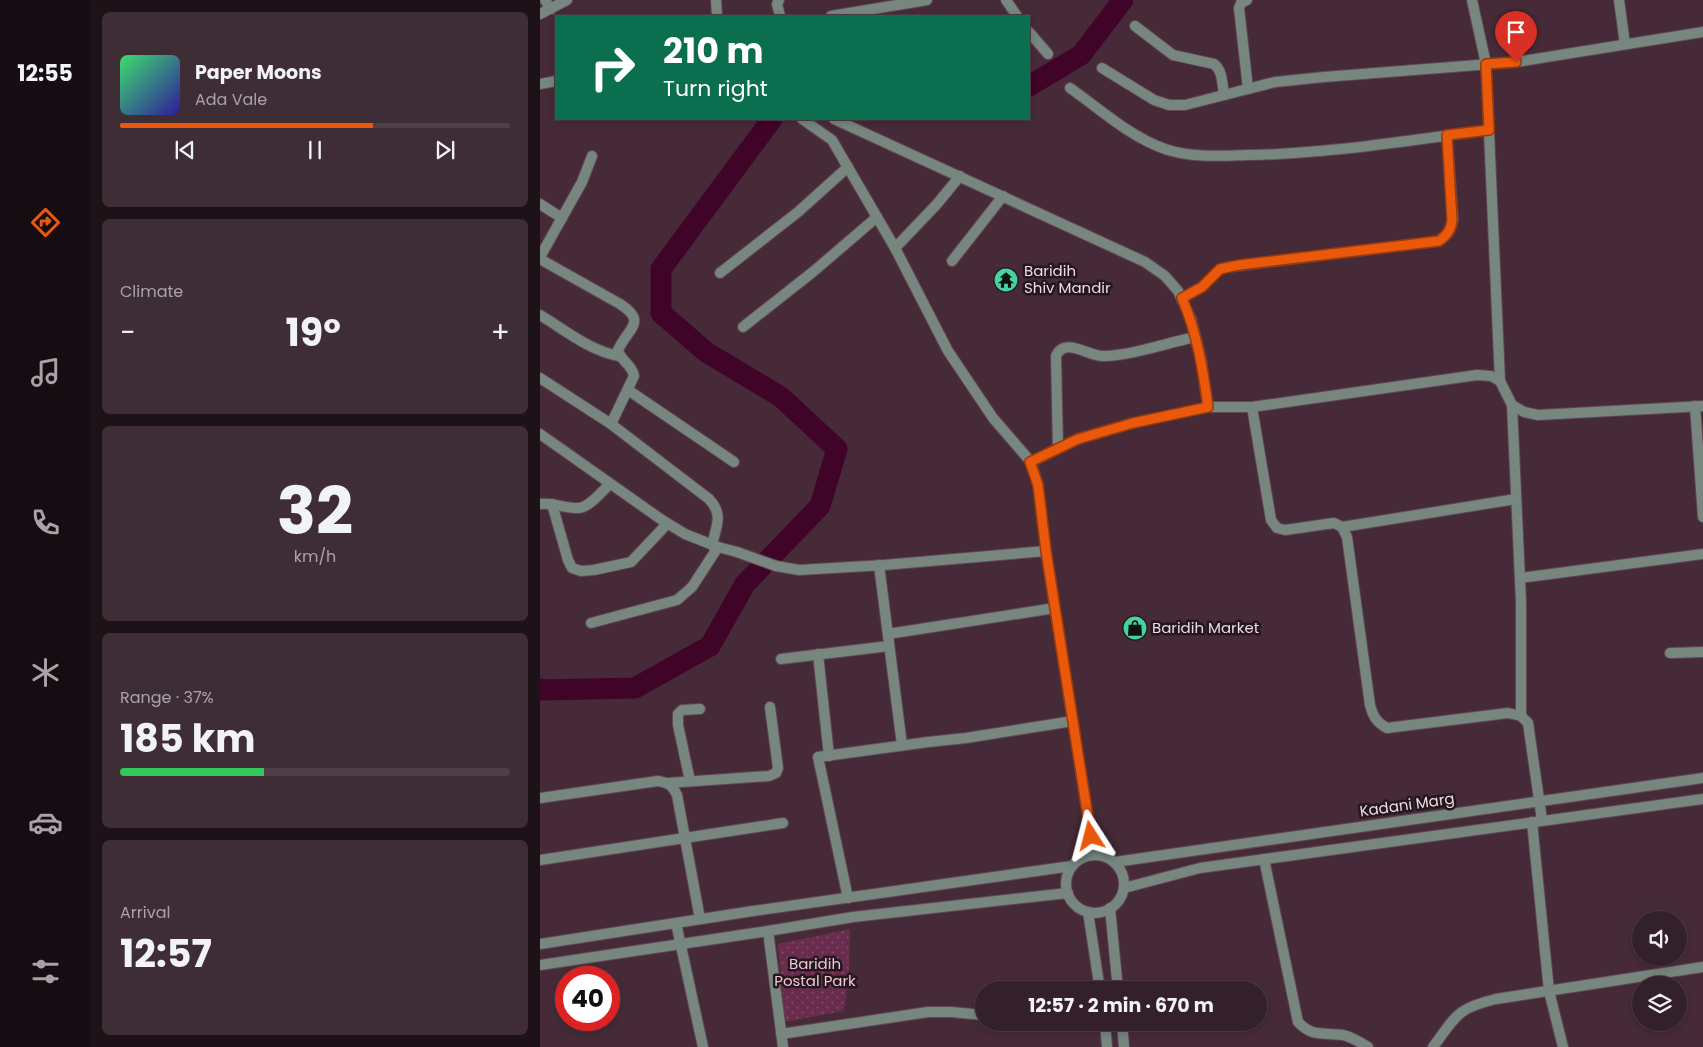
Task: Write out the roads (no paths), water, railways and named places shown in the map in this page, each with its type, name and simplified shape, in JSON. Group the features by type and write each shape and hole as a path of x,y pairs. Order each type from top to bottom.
{"street":[{"path":"540,14 548,4 567,0"},
{"path":"779,0 777,4 780,15"},
{"path":"836,15 911,1 928,0"},
{"path":"1006,0 1016,15"},
{"path":"1247,0 1241,3 1239,8 1248,89"},
{"path":"1472,0 1486,64 1500,381 1512,405 1520,578 1521,716"},
{"path":"1619,0 1625,44"},
{"path":"1135,26 1173,55 1204,61 1218,67 1224,95"},
{"path":"1102,68 1154,100 1169,105 1185,105 1275,82 1324,76 1516,62 1703,32"},
{"path":"1030,33 1048,54"},
{"path":"540,84 555,81"},
{"path":"1070,88 1126,129 1146,141 1180,153 1213,156 1291,155 1489,130"},
{"path":"803,120 832,140 895,248 948,351 993,418 1030,462 1038,485 1046,551 1094,855"},
{"path":"836,120 1145,262 1165,276 1178,291 1191,318 1201,358 1208,407"},
{"path":"1182,298 1202,287 1220,269 1228,267 1439,241 1447,236 1452,220 1447,135"},
{"path":"592,156 582,182 540,258 630,310 635,316 635,322 618,350 619,356"},
{"path":"720,273 798,212 848,167"},
{"path":"895,248 937,204 960,176"},
{"path":"952,261 1003,196"},
{"path":"540,204 562,218"},
{"path":"744,327 876,218"},
{"path":"540,315 593,347 607,354 619,356 633,369 634,376 610,424"},
{"path":"1058,449 1056,356 1059,350 1063,347 1069,347 1094,356 1103,356 1196,337"},
{"path":"1030,462 1078,439 1133,423 1208,407 1252,407 1477,375 1491,376 1500,381"},
{"path":"540,378 610,424 709,499 715,506 718,516 715,546 692,587 678,600 591,623"},
{"path":"628,390 734,462"},
{"path":"1512,405 1524,412 1538,415 1699,406 1703,518"},
{"path":"1252,407 1271,520 1277,528 1285,530 1334,523 1342,527 1516,499"},
{"path":"540,434 684,534 776,566 799,570 1046,551"},
{"path":"540,504 579,508 610,484"},
{"path":"552,504 568,560 576,571 594,570 631,562 667,524"},
{"path":"1342,527 1347,537 1370,705 1373,716 1379,724 1387,728 1508,713 1521,716 1528,723 1539,801 1537,821 1549,991 1563,1047"},
{"path":"1520,578 1703,554"},
{"path":"879,565 902,745"},
{"path":"888,634 1055,608"},
{"path":"781,659 889,646"},
{"path":"1670,652 1703,652"},
{"path":"818,654 829,756"},
{"path":"540,798 658,780 668,782 769,776 776,773 778,768 770,708"},
{"path":"690,781 677,719 678,714 682,710 700,709"},
{"path":"848,898 818,757 1073,722"},
{"name":"Kadani Marg","path":"1115,862 1703,778"},
{"path":"668,782 673,786 676,795 700,919"},
{"path":"1124,888 1200,868 1703,798"},
{"path":"540,860 784,823"},
{"path":"1094,855 1107,857 1115,862 1124,879 1124,888 1121,897 1110,908 1098,912 1088,912 1080,908 1073,901 1068,893 1066,884 1072,866 1079,860 1094,855"},
{"path":"1264,859 1298,1022 1312,1032 1323,1035 1342,1035 1353,1038 1368,1047"},
{"path":"540,944 700,919 1072,866"},
{"path":"540,965 853,917 1068,893"},
{"path":"1110,908 1117,981"},
{"path":"1088,912 1099,981"},
{"path":"676,923 703,1047"},
{"path":"768,931 783,1047"},
{"path":"1433,1047 1459,1012 1474,1004 1703,967"},
{"path":"781,1034 928,1012 975,1014"},
{"path":"1106,1031 1107,1047"},
{"path":"1123,1031 1124,1047"}],"waterway":[{"path":"1030,85 1081,55 1123,0"},
{"path":"540,689 635,688 710,646 745,584 820,506 837,449 781,397 706,352 661,313 661,269 771,120"}],"place":[{"name":"Baridih Shiv Mandir","path":"1006,280"},
{"name":"Baridih Market","path":"1135,628"}],"park label":[{"name":"Baridih Postal Park","path":"815,972"}]}
